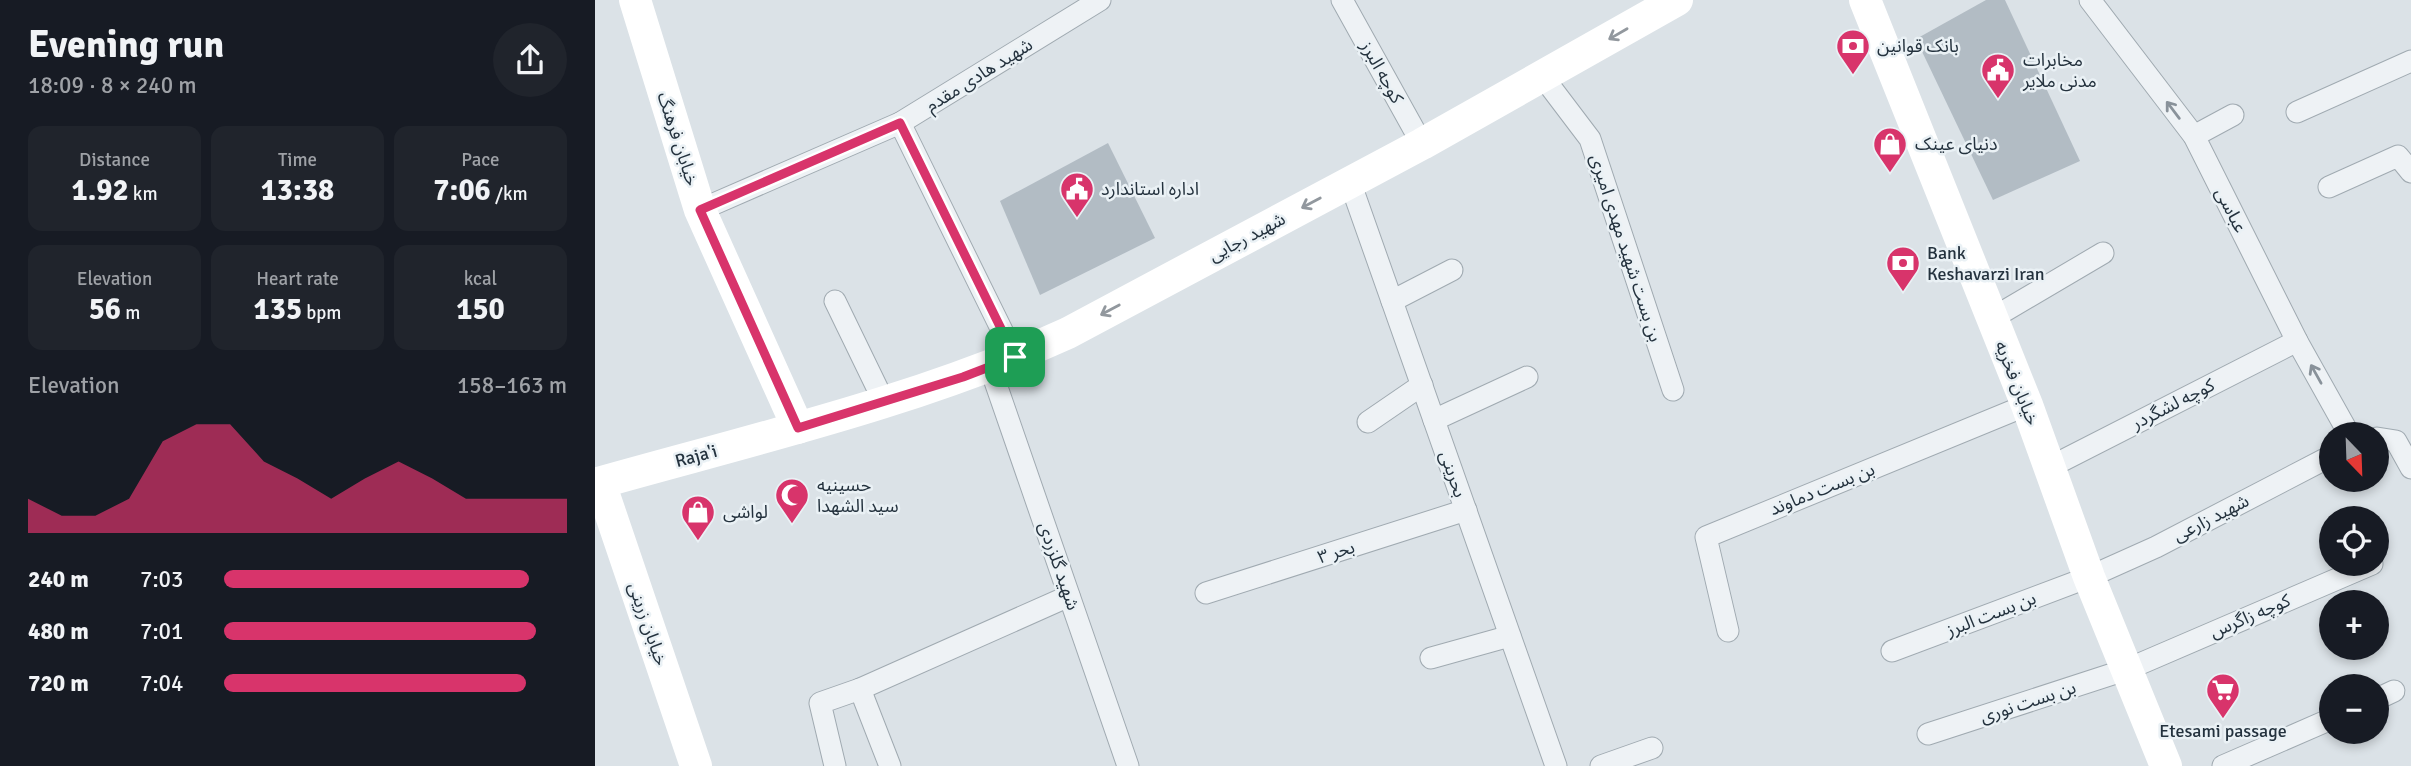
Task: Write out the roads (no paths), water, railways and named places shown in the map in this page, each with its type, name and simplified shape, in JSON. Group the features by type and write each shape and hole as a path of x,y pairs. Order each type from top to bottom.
{"main road":[{"name":"خیابان فرهنگ","path":"635,0 700,210 798,428"},
{"name":"خیابان فخریه","path":"1865,0 2027,405 2089,577 2166,766"},
{"name":"شهید رجایی","path":"798,428 1002,362 1067,333 1422,144 1674,1"},
{"name":"Raja'i","path":"598,483 798,428"},
{"name":"خیابان زرینی","path":"598,483 696,766"}],"street":[{"name":"شهید هادی مقدم","path":"700,210 900,123 1100,0"},
{"name":"کوچه البرز","path":"1342,0 1422,144"},
{"name":"عباسی","path":"2090,0 2194,136 2297,341 2342,422"},
{"path":"2297,112 2411,61"},
{"name":"بن بست شهید مهدی امیری","path":"1543,77 1590,139 1673,390"},
{"path":"2194,136 2233,115"},
{"name":"شهید گلزردی","path":"900,123 1002,362 1069,596 1128,766"},
{"path":"2329,187 2398,156 2411,172"},
{"name":"بحرینی","path":"1350,182 1556,766"},
{"path":"1991,318 2103,253"},
{"path":"1392,301 1452,270"},
{"path":"835,301 884,402"},
{"name":"کوچه لشگردر","path":"2050,467 2297,341"},
{"path":"1434,420 1527,377"},
{"path":"1368,422 1422,385"},
{"name":"بن بست دماوند","path":"1728,631 1706,537 2027,405"},
{"path":"2389,440 2396,441 2411,468"},
{"name":"شهید زارعی","path":"2089,577 2156,547 2319,462"},
{"name":"بحر ۳","path":"1206,593 1466,510"},
{"name":"کوچه زاگرس","path":"2128,669 2343,576"},
{"name":"بن بست البرز","path":"1892,651 2089,577"},
{"path":"835,766 820,703 860,689 1069,596"},
{"path":"1431,658 1510,635"},
{"name":"بن بست نوری","path":"1928,734 2128,669"},
{"path":"860,689 890,766"},
{"path":"2223,766 2319,724"},
{"path":"1601,766 1652,748"}],"place":[{"name":"بانک قوانین","path":"1853,76"},
{"name":"مخابرات مدنی ملایر","path":"1998,100"},
{"name":"دنیای عینک","path":"1890,174"},
{"name":"اداره استاندارد","path":"1077,219"},
{"name":"Bank Keshavarzi Iran","path":"1903,293"},
{"name":"حسینیه سید الشهدا","path":"792,525"},
{"name":"لواشی","path":"698,542"},
{"name":"Etesami passage","path":"2223,720"}]}
